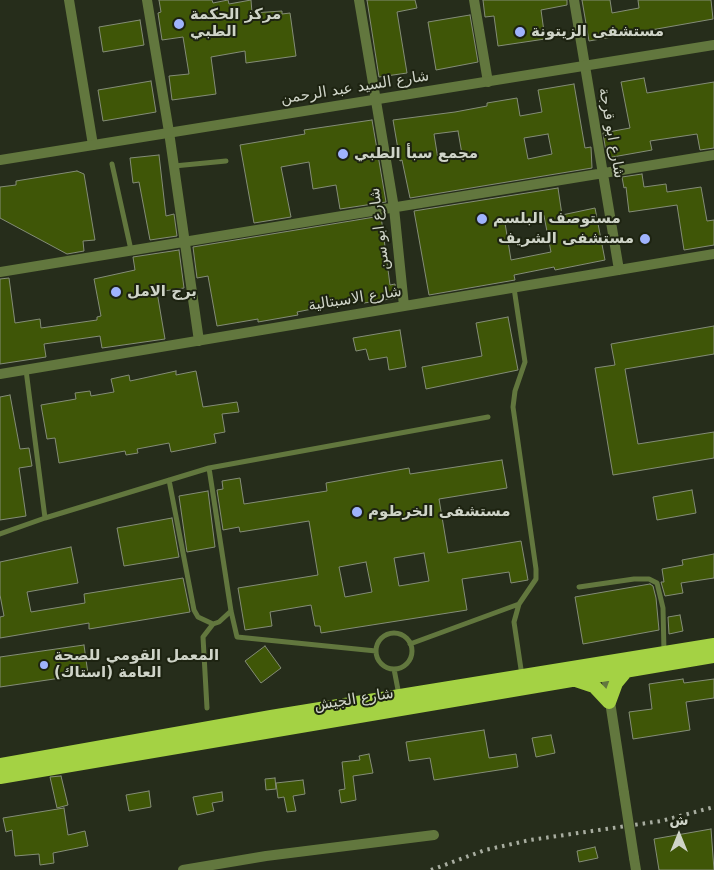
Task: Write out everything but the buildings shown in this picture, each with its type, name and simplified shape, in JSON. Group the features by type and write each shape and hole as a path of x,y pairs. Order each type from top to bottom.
{"highway":[{"name":"شارع الجيش","path":"0,777 96,754 214,733 400,702 575,679 605,669 626,671 714,645"},
{"name":"شارع الجيش","path":"400,702 522,677 605,669 664,659 714,656"},
{"path":"575,679 594,686 609,702 616,683 626,671"},
{"name":"شارع الجيش","path":"0,765 96,754"}],"street":[{"path":"69,0 93,145"},
{"path":"147,0 169,132 199,341"},
{"name":"شارع ابو سن","path":"359,0 394,208 404,306"},
{"path":"474,0 488,82"},
{"name":"شارع ابو قرجة","path":"574,0 618,270"},
{"name":"شارع السيد عبد الرحمن","path":"0,160 714,45"},
{"path":"0,272 714,155"},
{"name":"شارع الاسبتالية","path":"0,374 714,254"},
{"path":"605,669 636,870"},
{"path":"182,870 266,856 434,835"}],"lane":[{"path":"174,166 226,161"},
{"path":"112,164 131,251"},
{"path":"514,288 525,362 518,382 513,408 536,569 536,580 532,589 519,604 514,622 522,677"},
{"path":"26,370 44,518"},
{"path":"0,534 44,518 209,468 488,417"},
{"path":"209,468 230,611 237,637 376,651"},
{"path":"170,480 194,610 198,617 213,624"},
{"path":"579,586 634,579 649,579 657,583 663,608 664,659"},
{"path":"410,644 519,604"},
{"path":"207,708 203,637 213,624 219,622 230,611"},
{"path":"400,634 410,644 412,650 407,663 394,668 382,664 376,651 377,644 387,635 400,634"},
{"path":"394,668 400,702"}],"railway":[{"path":"431,870 485,850 530,840 661,821 714,807"}],"place":[{"name":"مركز الحكمة الطبي","path":"179,24"},
{"name":"مستشفى الزيتونة","path":"520,32"},
{"name":"مجمع سبأ الطبي","path":"343,154"},
{"name":"مستوصف البلسم","path":"482,219"},
{"name":"مستشفى الشريف","path":"645,239"},
{"name":"برج الامل","path":"116,292"},
{"name":"مستشفى الخرطوم","path":"357,512"},
{"name":"المعمل القومي للصحة العامة (استاك)","path":"44,665"}]}
